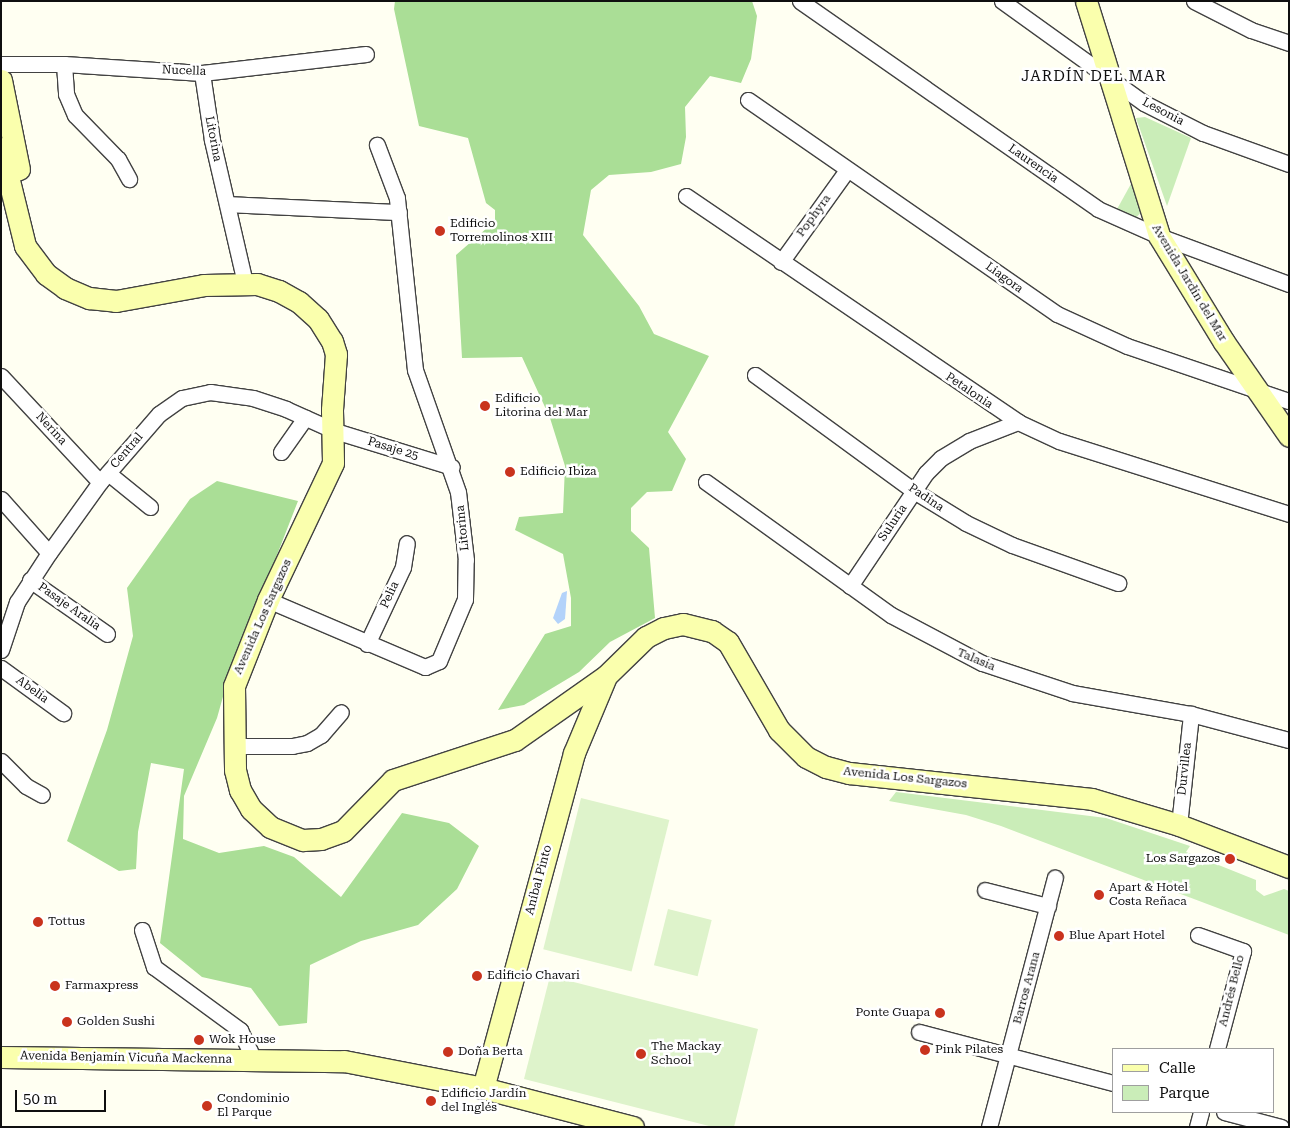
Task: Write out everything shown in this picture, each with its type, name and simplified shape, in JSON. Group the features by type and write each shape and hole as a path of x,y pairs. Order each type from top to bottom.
{"street":[{"name":"Laurencia","path":"800,1 1098,209 1159,236 1289,284"},
{"name":"Lesonia","path":"1002,1 1144,103 1204,133 1289,164"},
{"name":"Avenida Jardín del Mar","path":"1086,1 1159,236 1289,436"},
{"path":"1194,1 1251,30 1289,43"},
{"name":"Nucella","path":"1,64 64,64 202,72 366,54"},
{"path":"64,64 66,94 75,115 118,159 129,179"},
{"name":"Litorina","path":"202,72 212,140 244,276"},
{"name":"Avenida Los Sargazos","path":"1,80 32,231 42,250 64,273 93,287 124,290 190,276 244,276 289,296 309,310 325,330 336,354 332,410 334,463 329,477 268,600 234,686 234,746 240,790 260,820 294,838 321,839 348,826 393,780 514,740 606,676 655,631 683,624 703,627 720,636 734,650 787,740 806,756 826,767 849,773 1092,799 1179,825 1289,867"},
{"name":"Liagora","path":"748,100 846,170 1057,314 1127,346 1289,401"},
{"name":"Litorina","path":"268,600 418,666 430,667 439,661 460,613 466,586 464,526 452,467 415,370 400,212 390,175 377,145"},
{"name":"Avenida Los Sargazos","path":"1,148 24,246 46,274 65,288 90,298 127,301 244,276"},
{"name":"Pophyra","path":"781,262 846,170"},
{"name":"Petalonia","path":"686,196 1018,422 1059,441 1289,514"},
{"path":"228,204 400,212"},
{"name":"Padina","path":"754,375 914,491 993,537 1118,582"},
{"name":"Nerina","path":"1,376 104,478 150,507"},
{"name":"Central","path":"1,650 4,623 30,580 104,478 159,414 190,395 210,392 236,395 269,403 334,431"},
{"path":"281,452 305,418"},
{"name":"Suluria","path":"850,586 931,468 954,448 1018,422"},
{"name":"Pasaje 25","path":"334,431 452,467"},
{"name":"Talasia","path":"706,482 850,586 921,633 1014,676 1101,700 1191,714 1289,740"},
{"path":"1,499 49,553"},
{"name":"Pelia","path":"367,644 403,567 407,543"},
{"name":"Pasaje Aralia","path":"30,580 107,634"},
{"name":"Abelia","path":"1,668 63,713"},
{"name":"Aníbal Pinto","path":"483,1088 574,754 606,676"},
{"path":"234,746 292,746 307,743 321,735 340,712"},
{"name":"Durvillea","path":"1179,825 1191,714"},
{"path":"1,761 26,786 42,795"},
{"name":"Barros Arana","path":"989,1127 1055,878"},
{"path":"985,890 1048,906"},
{"name":"Avenida Benjamín Vicuña Mackenna","path":"142,930 154,966 240,1030 250,1050 249,1060"},
{"name":"Andrés Bello","path":"1198,935 1243,951 1217,1048"},
{"path":"919,1032 1112,1082"},
{"name":"Avenida Benjamín Vicuña Mackenna","path":"2,1056 56,1060 344,1061 483,1088 634,1127"},
{"path":"1197,1127 1201,1113"},
{"path":"1228,1113 1281,1127"}],"green space":[{"path":"395,1 752,1 757,16 751,59 741,83 710,76 685,107 686,137 681,164 651,172 609,175 591,190 583,235 639,306 654,334 709,356 668,432 686,459 672,491 647,492 631,508 631,531 649,548 655,618 610,642 579,672 524,705 498,710 545,634 571,626 571,598 563,554 515,530 519,517 563,513 565,466 550,418 522,357 462,358 456,255 495,221 495,210 486,203 468,138 419,126 394,9"},
{"path":"1145,117 1191,138 1167,206 1136,118"},
{"path":"1132,182 1142,211 1135,219 1116,211"},
{"path":"217,481 298,501 226,686 217,718 184,796 183,839 219,853 264,846 294,857 341,897 402,813 449,823 479,846 457,889 418,925 361,941 310,965 307,1023 279,1026 251,988 202,977 160,943 184,769 151,763 138,832 136,869 119,871 67,841 107,730 133,636 127,588 190,499"},
{"path":"896,792 1106,818 1190,846 1186,852 1256,880 1256,890 1264,896 1284,889 1289,891 1289,935 1001,826 966,815 889,801"},
{"path":"581,798 669,820 632,971 543,949"},
{"path":"668,909 712,920 698,976 654,965"},
{"name":"The Mackay School","path":"550,976 758,1029 734,1127 713,1127 524,1079"}],"water":[{"path":"567,591 565,619 558,624 553,618 562,593"}],"place":[{"name":"Edificio Torremolinos XIII","path":"440,231"},
{"name":"Edificio Litorina del Mar","path":"485,406"},
{"name":"Edificio Ibiza","path":"510,472"},
{"name":"Los Sargazos","path":"1230,859"},
{"name":"Apart & Hotel Costa Reñaca","path":"1099,895"},
{"name":"Tottus","path":"38,922"},
{"name":"Blue Apart Hotel","path":"1059,936"},
{"name":"Edificio Chavari","path":"477,976"},
{"name":"Farmaxpress","path":"55,986"},
{"name":"Ponte Guapa","path":"940,1013"},
{"name":"Golden Sushi","path":"67,1022"},
{"name":"Wok House","path":"199,1040"},
{"name":"Pink Pilates","path":"925,1050"},
{"name":"Doña Berta","path":"448,1052"},
{"name":"The Mackay School","path":"641,1054"},
{"name":"Edificio Jardín del Inglés","path":"431,1101"},
{"name":"Condominio El Parque","path":"207,1106"}],"district":[{"name":"JARDÍN DEL MAR","path":"1094,77"}]}
